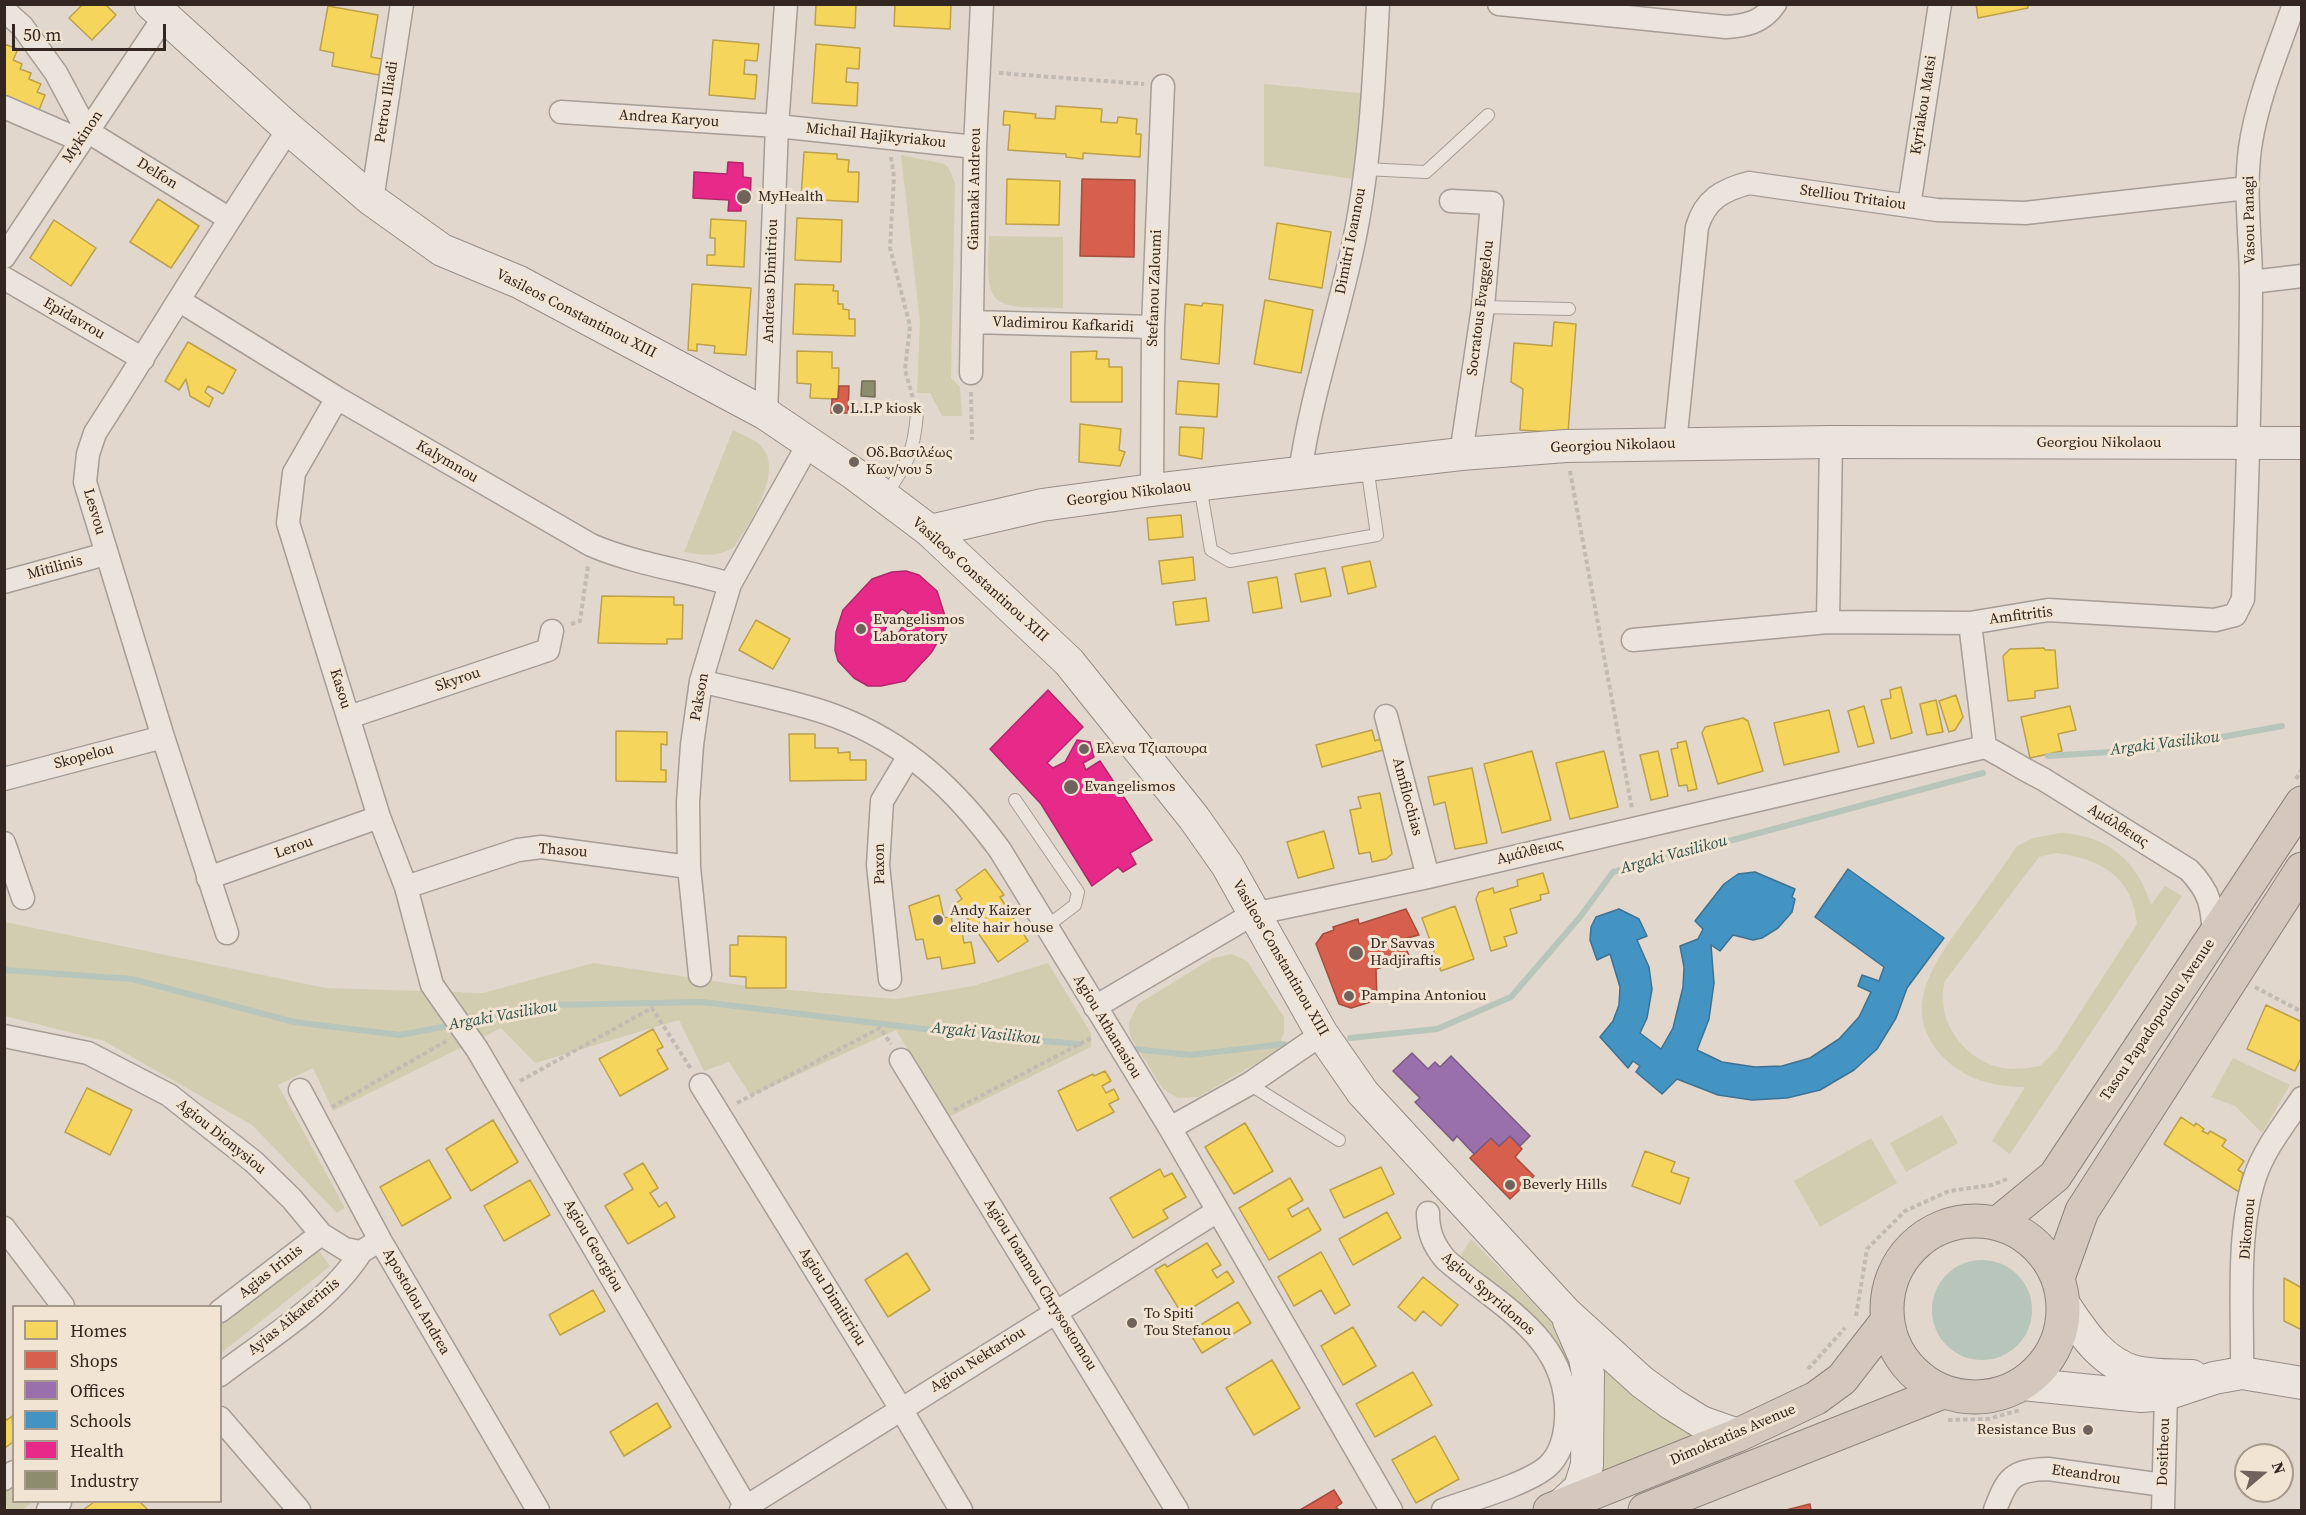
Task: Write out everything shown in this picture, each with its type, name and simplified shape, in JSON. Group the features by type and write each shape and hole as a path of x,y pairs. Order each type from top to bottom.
{"highway":[{"name":"Tasou Papadopoulou Avenue","path":"1998,1223 2055,1176 2301,803"},
{"path":"2061,1290 2044,1253 2023,1235 1998,1223 1969,1220 1941,1227 1916,1242 1898,1265 1888,1292 1887,1321 1893,1344 1905,1364 1923,1381 1943,1392 1980,1398 1999,1395 2024,1384 2046,1362 2060,1334 2061,1290 2082,1211 2301,870"},
{"name":"Dimokratias Avenue","path":"1554,1509 1738,1435 1816,1398 1842,1379 1887,1321"},
{"path":"1645,1510 1943,1392"}],"street":[{"name":"Petrou Iliadi","path":"372,200 402,4"},
{"name":"Andreas Dimitriou","path":"766,414 777,126 786,4"},
{"name":"Giannaki Andreou","path":"971,373 975,147 982,4"},
{"name":"Dimitri Ioannou","path":"1300,473 1308,418 1354,240 1373,103 1378,4"},
{"path":"1499,4 1606,10 1726,27 1742,26 1758,21 1775,4"},
{"name":"Kyriakou Matsi","path":"1909,206 1940,4"},
{"name":"Vasou Panagi","path":"2249,443 2251,282 2247,188 2250,147 2262,97 2294,4"},
{"path":"4,10 21,26 56,73 83,135"},
{"name":"Vasileos Constantinou XIII","path":"158,11 372,200 441,250 519,282 766,414 930,531 1069,662 1194,818 1227,865 1322,1034 1363,1093 1566,1313 1642,1382 1672,1404 1701,1422 1738,1435"},
{"name":"Mykinon","path":"6,252 83,135 158,11"},
{"name":"Stefanou Zaloumi","path":"1152,490 1153,327 1163,86"},
{"name":"Delfon","path":"4,107 83,135 228,218"},
{"name":"Andrea Karyou","path":"561,112 777,126"},
{"name":"Michail Hajikyriakou","path":"777,126 975,147"},
{"name":"Lesvou","path":"227,933 163,737 85,482 88,454 95,433 180,301 228,218 289,129"},
{"name":"Stelliou Tritaiou","path":"1675,444 1697,227 1702,210 1714,197 1729,188 1749,183 1938,210 2025,213 2247,188"},
{"name":"Socratous Evaggelou","path":"1451,201 1492,203 1483,307 1461,454"},
{"path":"2251,282 2301,276"},
{"name":"Epidavrou","path":"4,278 143,359"},
{"name":"Kalymnou","path":"180,301 337,398 591,545 622,557 691,572 730,584"},
{"name":"Vladimirou Kafkaridi","path":"973,322 1153,327"},
{"name":"Kasou","path":"337,398 294,473 288,523 379,817 406,887 432,985"},
{"path":"1828,622 1831,442"},
{"name":"Georgiou Nikolaou","path":"930,531 1042,505 1152,490 1461,454 1566,446 1831,442 2301,443"},
{"name":"Pakson","path":"700,975 689,867 687,802 701,681 730,584 809,443"},
{"name":"Amfitritis","path":"1633,640 1828,622 1970,623 2048,610 2215,620 2235,615 2243,599 2249,443"},
{"name":"Mitilinis","path":"4,582 106,554"},
{"path":"1970,623 1984,747"},
{"name":"Skyrou","path":"349,717 548,650 552,631"},
{"name":"Agiou Athanasiou","path":"701,681 835,716 909,756 939,778 970,810 1000,850 1170,1128 1216,1212 1391,1510"},
{"name":"Amfilochias","path":"1386,716 1428,877"},
{"name":"Skopelou","path":"4,778 163,737"},
{"name":"Αμάλθειας","path":"1095,1007 1253,914 1428,877 1984,747 2012,760 2020,768 2043,779 2189,870 2201,883 2212,904 2214,935"},
{"name":"Paxon","path":"890,979 878,865 882,801 909,756"},
{"name":"Lerou","path":"208,878 379,817"},
{"path":"4,843 22,898"},
{"name":"Thasou","path":"406,887 518,850 541,847 689,867"},
{"name":"Agiou Georgiou","path":"432,985 477,1049 745,1510"},
{"path":"1170,1128 1250,1083 1322,1034"},
{"name":"Agiou Dionysiou","path":"4,1036 88,1053 169,1095 254,1162 292,1199 321,1234 345,1249 361,1252"},
{"name":"Agiou Ioannou Chrysostomou","path":"902,1060 1177,1510"},
{"name":"Agiou Dimitiriou","path":"701,1085 901,1408 961,1510"},
{"name":"Apostolou Andrea","path":"300,1090 380,1240 538,1510"},
{"name":"Dikomou","path":"2228,1376 2249,1200 2255,1174 2301,1098"},
{"name":"Agiou Nektariou","path":"745,1510 901,1408 1216,1212"},
{"name":"Agiou Spyridonos","path":"1428,1213 1428,1230 1445,1259 1532,1329 1546,1346 1557,1366 1567,1403 1563,1443 1549,1466 1534,1475 1443,1510"},
{"path":"4,1228 62,1305"},
{"name":"Agias Irinis","path":"222,1309 321,1234"},
{"path":"361,1252 380,1240"},
{"name":"Ayias Aikaterinis","path":"222,1373 328,1292 352,1267 361,1252"},
{"path":"2061,1290 2082,1333 2105,1356 2135,1372 2228,1376 2301,1383"},
{"name":"Vasileos Constantinou XIII","path":"1554,1509 1576,1494 1585,1478 1589,1391 1585,1358 1566,1313"},
{"path":"2024,1384 2116,1395 2166,1394 2228,1376"},
{"name":"Dositheou","path":"2163,1510 2166,1394"},
{"path":"222,1420 299,1510"},
{"name":"Eteandrou","path":"1995,1510 2009,1480 2017,1473 2031,1470 2048,1469 2163,1485"}],"lane":[{"path":"1364,169 1426,172 1488,114"},
{"path":"1483,307 1569,309"},
{"path":"884,497 908,462 915,445 917,413"},
{"path":"1200,485 1211,550 1230,561 1377,535 1367,465"},
{"path":"1015,800 1077,892 1075,905 1046,927"},
{"path":"1250,1083 1339,1140"}],"path":[{"path":"980,71 1163,86"},
{"path":"889,137 894,177 890,248 910,326 905,370 917,413"},
{"path":"971,373 972,440"},
{"path":"1566,446 1635,827"},
{"path":"552,631 580,621 591,545"},
{"path":"2246,982 2301,1012"},
{"path":"502,1091 652,1008 701,1085"},
{"path":"718,1113 880,1028 902,1060"},
{"path":"937,1118 1109,1029"},
{"path":"315,1117 464,1030"},
{"path":"1805,1372 1856,1316 1867,1248 1905,1211 1949,1191 1992,1185 2013,1177"}],"shaded area":[{"path":"1264,84 1369,94 1353,179 1264,166"},
{"path":"901,155 944,164 949,168 955,184 951,378 960,387 962,416 942,416 930,393 917,393 920,322"},
{"path":"989,236 1063,237 1063,308 1020,307 1007,305 997,300 989,279"},
{"path":"733,430 752,439 761,446 767,456 769,469 762,497 734,547 716,554 684,552"},
{"path":"2061,833 2093,839 2107,845 2129,864 2138,876 2151,905 2165,886 2182,896 2010,1154 1992,1141 2025,1087 1980,1080 1951,1064 1929,1038 1923,1019 1922,1001 1934,966 1945,949 2017,846 2033,838","holes":["2056,853 2100,865 2121,882 2134,907 2137,924 2056,1050 2040,1066 2012,1069 1989,1064 1976,1057 1965,1047 1955,1036 1948,1023 1944,1010 1945,981 2039,857"]},
{"path":"5,922 326,988 483,993 593,963 754,987 896,999 973,986 1048,963 1091,1033 1091,1047 949,1117 896,1030 751,1096 729,1062 704,1071 679,1020 535,1063 501,1028 333,1111 313,1068 278,1085 345,1208 337,1213 252,1125 104,1041 5,1016"},
{"path":"1232,954 1247,961 1284,1017 1284,1033 1277,1051 1198,1097 1178,1098 1163,1089 1130,1036 1129,1022 1138,1004 1213,958"},
{"path":"2233,1058 2290,1085 2262,1133 2235,1106 2211,1097"},
{"path":"1942,1115 1958,1143 1906,1172 1890,1143"},
{"path":"1871,1138 1897,1183 1820,1227 1794,1181"},
{"path":"1471,1239 1539,1309 1641,1392 1705,1434 1541,1507 1566,1475 1573,1454 1572,1388 1461,1260 1462,1253"},
{"path":"311,1240 330,1266 222,1352 222,1311"},
{"path":"1982,1260 2001,1264 2017,1275 2028,1291 2032,1310 2028,1329 2017,1345 2001,1356 1982,1360 1963,1356 1947,1345 1936,1329 1932,1310 1936,1291 1947,1275 1963,1264"},
{"path":"12,1478 12,1503 32,1503 22,1510 5,1510 5,1484"}],"building: Homes":[{"path":"83,4 105,4 116,15 92,40 69,18"},
{"path":"816,4 856,4 855,28 815,25"},
{"path":"895,4 951,4 950,29 894,26"},
{"path":"1976,4 2028,4 2028,8 1978,18"},
{"path":"328,6 378,15 371,57 382,59 379,75 332,66 334,53 320,50"},
{"path":"713,40 759,44 757,61 745,60 744,74 757,75 755,99 709,95"},
{"path":"4,44 18,49 13,60 22,64 20,69 31,73 29,79 41,84 37,92 45,95 39,110 4,95"},
{"path":"816,44 860,48 859,69 847,68 846,82 858,83 857,106 812,103"},
{"path":"1056,106 1102,109 1101,122 1117,123 1118,117 1137,119 1136,134 1141,134 1140,157 1083,153 1083,159 1066,157 1066,154 1008,150 1010,125 1003,125 1004,111 1036,114 1035,118 1055,119"},
{"path":"804,152 837,154 837,159 849,160 848,172 859,172 858,202 801,199"},
{"path":"1007,179 1060,181 1059,225 1006,224"},
{"path":"158,199 199,226 171,268 130,242"},
{"path":"797,218 842,220 841,262 795,260"},
{"path":"711,219 746,221 744,267 707,265 707,255 715,255 715,238 710,238"},
{"path":"54,220 96,248 71,286 30,258"},
{"path":"1277,223 1331,232 1322,288 1269,279"},
{"path":"692,284 751,288 746,355 714,353 715,346 697,344 697,351 688,350"},
{"path":"795,284 834,285 833,291 838,291 838,304 843,304 843,309 849,310 849,319 855,319 855,336 793,334"},
{"path":"1265,300 1313,310 1301,373 1254,364"},
{"path":"1203,303 1223,305 1219,364 1181,359 1185,304 1202,306"},
{"path":"1554,322 1576,324 1568,433 1520,430 1523,389 1511,382 1514,343 1552,346"},
{"path":"188,342 236,370 223,394 208,386 205,392 213,398 209,407 190,396 186,379 179,390 165,381"},
{"path":"797,351 832,352 832,368 839,368 838,399 810,398 811,384 797,383"},
{"path":"1097,351 1096,359 1109,359 1109,367 1122,367 1122,402 1071,402 1071,352"},
{"path":"1178,381 1219,384 1217,417 1176,414"},
{"path":"1080,424 1121,429 1119,450 1125,452 1120,466 1079,462"},
{"path":"1180,427 1204,428 1202,459 1179,455"},
{"path":"1181,515 1183,537 1149,540 1147,518"},
{"path":"1193,557 1195,580 1162,584 1159,561"},
{"path":"1370,561 1376,587 1348,594 1342,567"},
{"path":"1325,568 1331,596 1301,602 1295,574"},
{"path":"1277,577 1282,608 1253,613 1248,582"},
{"path":"602,596 674,597 674,605 683,605 682,639 667,639 667,644 598,643"},
{"path":"1206,598 1209,621 1176,625 1173,602"},
{"path":"756,620 790,639 773,669 739,650"},
{"path":"2010,649 2055,650 2058,688 2035,691 2035,698 2008,701 2003,656"},
{"path":"1901,687 1912,733 1891,739 1881,700 1891,698 1890,690"},
{"path":"1956,695 1963,717 1955,730 1949,732 1939,701"},
{"path":"1936,700 1943,732 1927,735 1920,704"},
{"path":"1864,706 1874,743 1858,747 1848,711"},
{"path":"2070,706 2076,730 2058,734 2062,751 2030,758 2021,717"},
{"path":"1829,710 1839,752 1784,765 1774,723"},
{"path":"1743,718 1748,721 1763,771 1718,784 1702,733 1705,727"},
{"path":"1372,730 1375,741 1380,739 1383,750 1322,767 1316,745"},
{"path":"616,731 667,732 667,745 661,744 661,770 666,770 666,782 616,781"},
{"path":"789,734 815,734 815,748 838,748 838,753 850,752 850,760 866,760 866,780 790,781"},
{"path":"1686,741 1697,789 1688,791 1687,785 1679,786 1671,749 1678,748 1677,743"},
{"path":"1532,751 1551,820 1502,833 1484,764"},
{"path":"1604,751 1618,807 1570,819 1556,763"},
{"path":"1658,751 1668,796 1651,800 1640,755"},
{"path":"1472,768 1487,843 1455,849 1445,802 1434,805 1428,777"},
{"path":"1380,793 1392,854 1386,859 1372,862 1370,852 1359,854 1350,810 1361,808 1358,797"},
{"path":"1324,831 1334,868 1298,878 1287,842"},
{"path":"985,869 1004,895 1000,897 1005,905 974,927 956,903 962,899 956,890"},
{"path":"1543,873 1549,893 1540,895 1541,900 1510,909 1517,933 1504,937 1507,946 1491,951 1476,899 1479,892 1493,888 1494,893 1518,886 1517,880"},
{"path":"939,895 944,918 951,916 954,933 962,932 964,943 971,942 975,963 942,969 940,957 927,959 923,939 916,940 909,906"},
{"path":"1005,905 1028,941 998,962 974,927"},
{"path":"1455,906 1474,959 1441,971 1422,918"},
{"path":"738,936 786,937 786,988 746,988 746,977 730,976 730,945 738,945"},
{"path":"2266,1005 2302,1022 2302,1056 2295,1071 2247,1049"},
{"path":"653,1029 663,1047 657,1050 668,1069 620,1096 599,1059"},
{"path":"1105,1071 1111,1081 1102,1086 1106,1093 1114,1089 1119,1099 1109,1104 1114,1112 1077,1131 1058,1091 1093,1074 1094,1076"},
{"path":"87,1088 132,1110 110,1155 65,1132"},
{"path":"2181,1117 2194,1126 2196,1123 2204,1129 2202,1131 2208,1134 2210,1131 2226,1140 2222,1146 2244,1161 2238,1170 2243,1173 2239,1192 2164,1144"},
{"path":"493,1120 518,1162 471,1191 446,1149"},
{"path":"1245,1123 1273,1171 1234,1194 1205,1147"},
{"path":"1645,1151 1675,1162 1671,1172 1689,1178 1680,1204 1632,1186"},
{"path":"429,1160 451,1198 402,1226 380,1187"},
{"path":"643,1163 658,1188 650,1193 659,1207 666,1202 675,1217 628,1244 605,1206 633,1189 624,1174"},
{"path":"1381,1167 1394,1194 1344,1218 1330,1190"},
{"path":"1160,1169 1164,1177 1172,1173 1186,1197 1163,1210 1168,1218 1133,1238 1110,1198"},
{"path":"1290,1178 1303,1200 1288,1209 1292,1217 1308,1208 1321,1230 1269,1260 1239,1208"},
{"path":"530,1180 550,1215 504,1241 484,1206"},
{"path":"1387,1212 1401,1238 1353,1265 1339,1239"},
{"path":"1207,1243 1221,1265 1212,1270 1217,1278 1227,1271 1234,1282 1182,1314 1155,1270 1165,1264 1167,1267"},
{"path":"1321,1252 1350,1305 1335,1314 1321,1290 1294,1306 1278,1277"},
{"path":"907,1253 930,1290 888,1317 865,1280"},
{"path":"1423,1277 1458,1305 1441,1326 1423,1311 1415,1321 1398,1307"},
{"path":"2284,1278 2302,1288 2302,1330 2284,1321"},
{"path":"593,1290 605,1311 560,1335 549,1315"},
{"path":"1238,1302 1251,1323 1202,1353 1189,1332"},
{"path":"1353,1327 1376,1366 1343,1385 1321,1346"},
{"path":"1272,1360 1300,1408 1254,1435 1226,1388"},
{"path":"1413,1372 1432,1405 1375,1437 1356,1404"},
{"path":"657,1403 671,1427 624,1456 610,1432"},
{"path":"12,1416 12,1443 4,1449 4,1417 7,1420"},
{"path":"1435,1436 1459,1479 1416,1503 1392,1460"},
{"path":"93,1503 141,1503 148,1510 83,1510"}],"building: Shops":[{"path":"1082,179 1135,180 1134,257 1080,256"},
{"path":"839,386 849,386 848,413 831,413 832,399 838,399"},
{"path":"1406,909 1419,935 1403,939 1410,959 1376,969 1377,1000 1351,1008 1339,1004 1316,944 1323,934 1334,930 1333,927 1358,919 1359,924"},
{"path":"1510,1136 1522,1149 1515,1157 1534,1176 1510,1199 1470,1158 1491,1138 1499,1146"},
{"path":"1334,1490 1342,1503 1336,1507 1339,1510 1300,1510"},
{"path":"1810,1504 1811,1510 1786,1510"}],"building: Offices":[{"path":"1412,1053 1428,1069 1435,1062 1440,1067 1451,1056 1530,1136 1520,1146 1510,1136 1499,1146 1491,1138 1474,1154 1457,1136 1453,1141 1415,1102 1420,1098 1393,1071"}],"building: Schools":[{"path":"1848,869 1944,938 1907,988 1896,1018 1877,1049 1854,1070 1820,1090 1787,1098 1752,1100 1718,1095 1677,1079 1662,1094 1636,1072 1640,1066 1633,1061 1628,1068 1600,1037 1613,1021 1619,1005 1620,987 1610,954 1597,960 1590,940 1591,927 1596,917 1619,909 1639,919 1647,936 1637,940 1649,967 1652,989 1647,1018 1640,1033 1661,1049 1673,1028 1683,987 1684,967 1680,946 1698,939 1703,929 1695,921 1724,884 1738,874 1755,872 1795,889 1792,897 1795,899 1792,912 1778,928 1762,938 1753,940 1733,935 1720,951 1711,945 1714,983 1709,1019 1697,1050 1722,1062 1755,1067 1782,1066 1810,1058 1839,1039 1859,1017 1871,992 1858,986 1862,975 1879,981 1884,967 1815,917"}],"building: Health":[{"path":"728,162 743,163 743,177 751,178 750,202 741,202 741,211 728,211 729,200 693,198 694,172 727,174"},
{"name":"Evangelismos Laboratory","path":"906,571 919,575 937,591 945,616 943,633 931,653 905,681 868,686 854,678 838,661 835,650 836,632 843,610 872,579 892,572","holes":["902,609 908,613 896,637 884,642 883,636 888,622"]},
{"name":"Evangelismos","path":"1048,690 1083,727 1047,763 1053,768 1065,762 1077,740 1090,742 1094,757 1083,763 1086,770 1100,761 1152,840 1130,853 1136,864 1123,872 1118,867 1092,886 1041,804 990,749"}],"building: Industry":[{"path":"862,381 875,381 875,397 861,396"}],"waterway":[{"name":"Argaki Vasilikou","path":"2048,756 2157,749 2282,726"},
{"name":"Argaki Vasilikou","path":"1350,1038 1437,1029 1511,997 1580,917 1613,872 1983,773"},
{"name":"Argaki Vasilikou","path":"4,970 132,979 294,1022 400,1035 453,1025"},
{"name":"Argaki Vasilikou","path":"466,1022 554,1005 702,1002 974,1035 1079,1044"},
{"name":"Argaki Vasilikou","path":"1134,1049 1190,1055 1284,1044"}],"place":[{"name":"MyHealth","path":"744,197"},
{"name":"L.I.P kiosk","path":"838,409"},
{"name":"Οδ.Βασιλέως Κων/νου 5","path":"854,462"},
{"name":"Evangelismos Laboratory","path":"861,629"},
{"name":"Ελενα Τζιαπουρα","path":"1084,749"},
{"name":"Evangelismos","path":"1071,787"},
{"name":"Andy Kaizer elite hair house","path":"938,920"},
{"name":"Dr Savvas Hadjiraftis","path":"1356,953"},
{"name":"Pampina Antoniou","path":"1349,996"},
{"name":"Beverly Hills","path":"1510,1185"},
{"name":"To Spiti Tou Stefanou","path":"1132,1323"},
{"name":"Resistance Bus","path":"2088,1430"}]}
